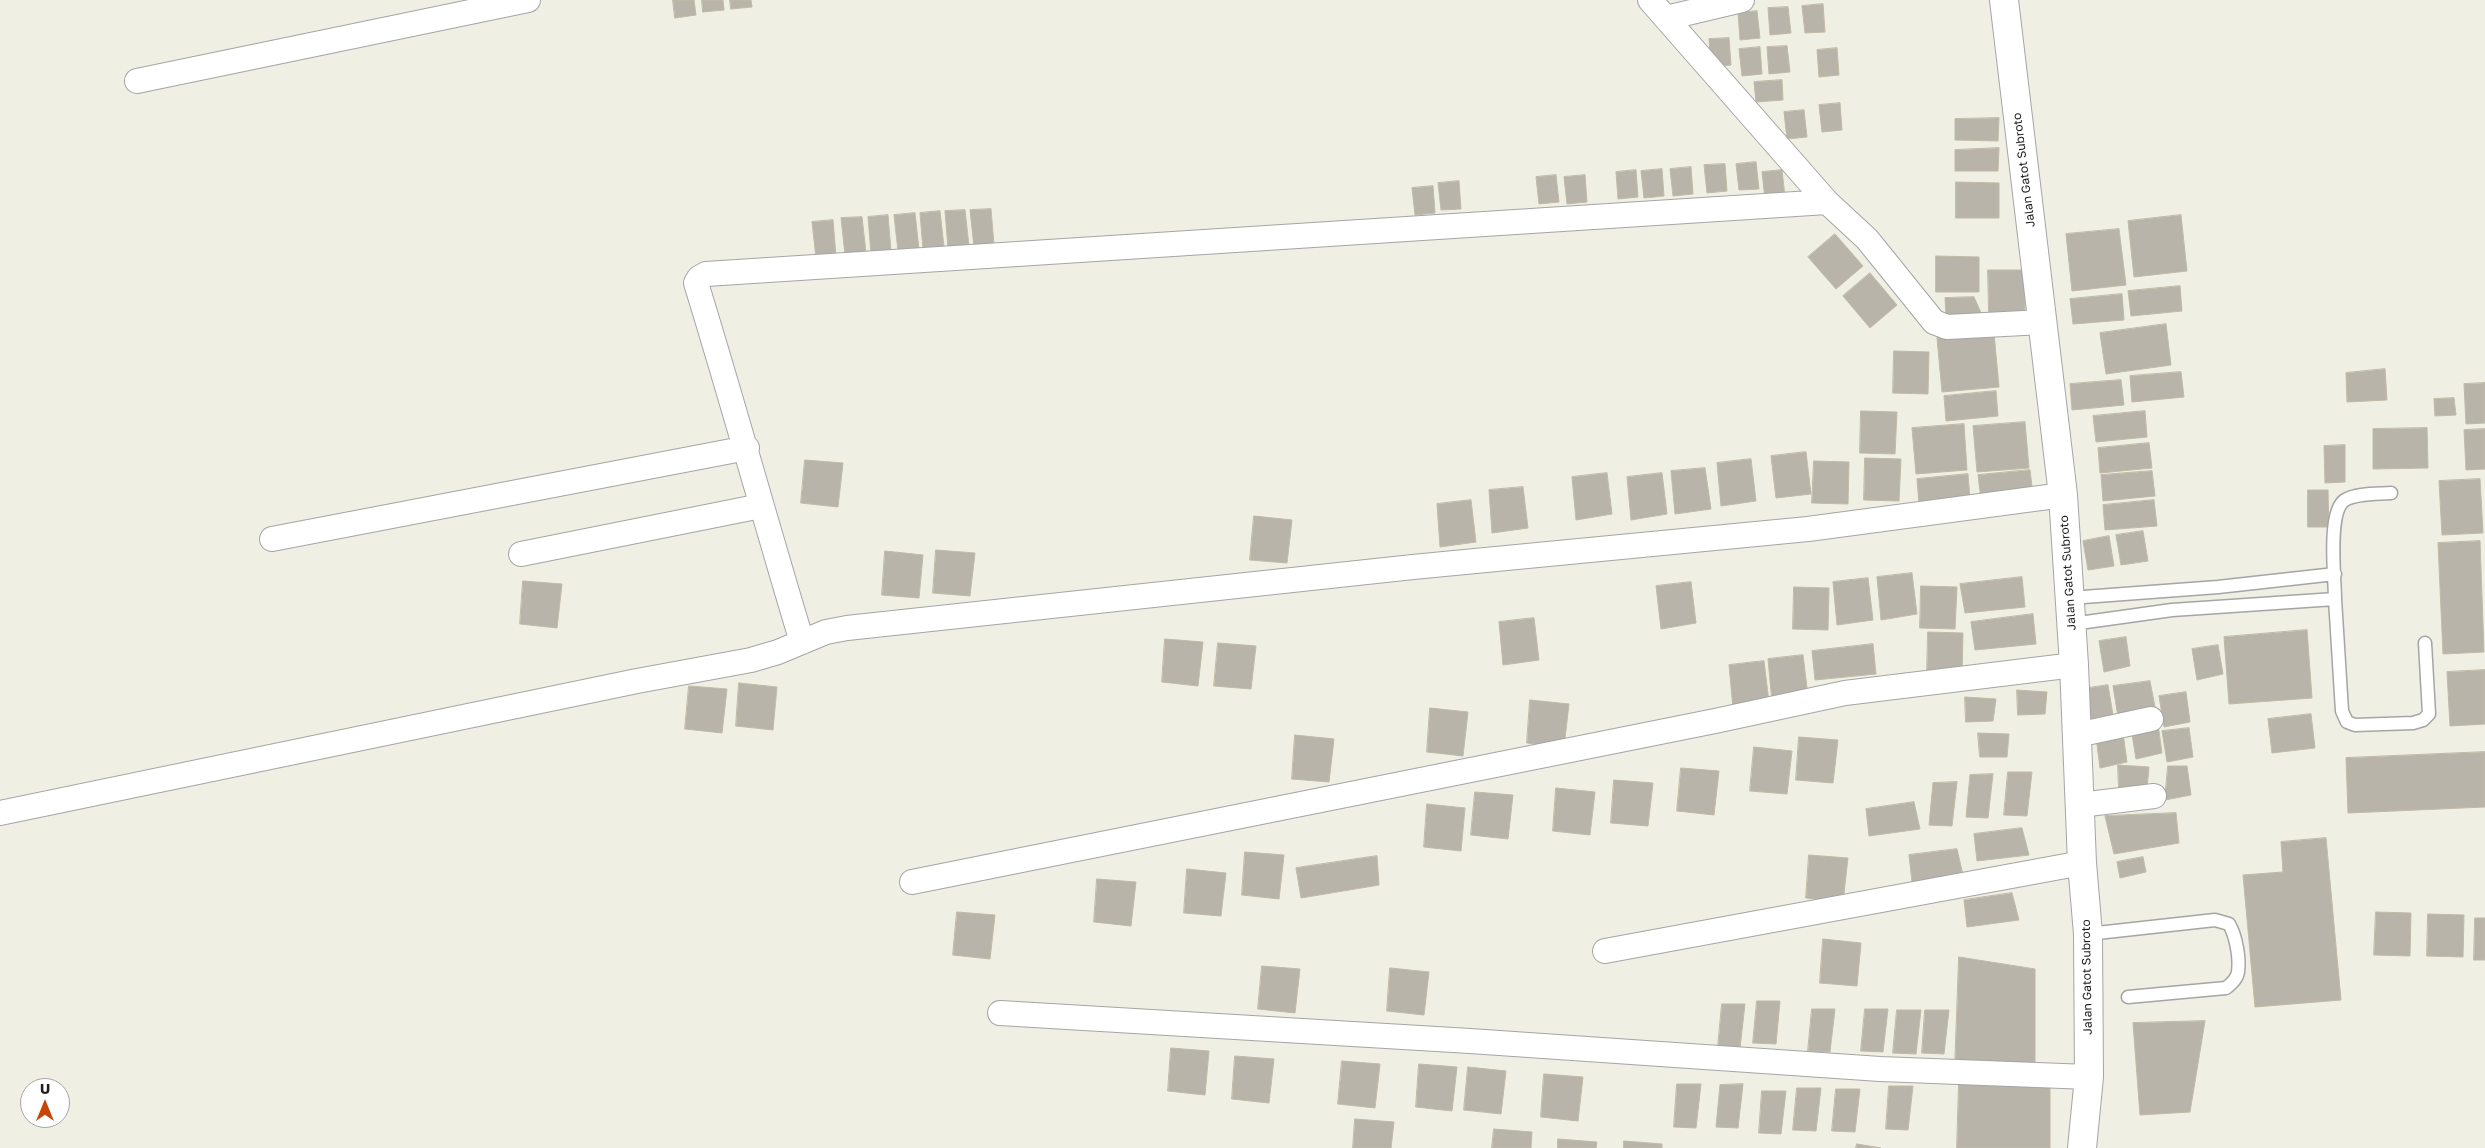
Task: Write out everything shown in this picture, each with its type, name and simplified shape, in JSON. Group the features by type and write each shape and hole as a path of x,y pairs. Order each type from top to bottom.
{"street":[{"path":"137,80 528,0"},
{"path":"1650,0 1827,202 1867,239 1898,276 1922,309 1939,325 1948,327 2043,322"},
{"path":"1666,18 1742,0"},
{"name":"Jalan Gatot Subroto","path":"2004,0 2064,495 2074,665 2082,863 2088,934 2089,1077 2082,1148"},
{"path":"802,642 761,506 747,448 696,283 699,278 706,274 1827,202"},
{"path":"272,539 747,448"},
{"path":"0,813 637,681 751,660 832,630 1808,528 2064,495"},
{"path":"521,554 761,506"},
{"path":"912,882 1716,721 1845,693 2074,665"},
{"path":"2077,735 2151,720"},
{"path":"2080,805 2154,796"},
{"path":"1605,951 2082,863"},
{"path":"1000,1013 1470,1040 1880,1069 2089,1077"}],"lane":[{"path":"2391,493 2353,497 2344,500 2337,508 2334,525 2335,599 2342,711 2347,722 2355,725 2413,723 2423,720 2428,714 2425,643"},
{"path":"2071,611 2218,586 2335,574"},
{"path":"2071,611 2172,610 2335,599"},
{"path":"2088,934 2215,920 2229,924 2235,933 2238,972 2235,980 2226,988 2128,997"}],"building":[{"path":"673,0 694,0 696,15 675,18"},
{"path":"702,0 723,0 724,10 703,12"},
{"path":"730,0 751,0 752,7 731,9"},
{"path":"1823,4 1825,32 1805,33 1802,6"},
{"path":"1788,7 1791,33 1770,35 1768,8"},
{"path":"1757,11 1760,38 1740,40 1738,13"},
{"path":"1729,38 1731,65 1711,67 1709,39"},
{"path":"1787,46 1790,72 1769,74 1767,47"},
{"path":"1760,47 1762,74 1742,76 1739,49"},
{"path":"1837,48 1839,75 1819,77 1817,50"},
{"path":"1782,80 1783,100 1756,102 1754,82"},
{"path":"1840,103 1842,130 1822,132 1819,105"},
{"path":"1804,110 1807,137 1787,139 1784,112"},
{"path":"1999,118 1998,141 1955,140 1955,119"},
{"path":"1999,148 1998,171 1955,171 1955,150"},
{"path":"1756,162 1759,189 1739,190 1736,164"},
{"path":"1725,164 1727,191 1707,193 1704,165"},
{"path":"1691,167 1693,194 1673,196 1670,169"},
{"path":"1662,169 1664,196 1644,198 1641,171"},
{"path":"1636,170 1638,197 1618,199 1616,172"},
{"path":"1782,170 1785,197 1765,199 1762,172"},
{"path":"1556,175 1559,202 1539,204 1536,177"},
{"path":"1585,175 1587,202 1567,204 1564,177"},
{"path":"1459,181 1461,209 1441,210 1438,183"},
{"path":"1956,182 1999,183 1999,218 1956,218"},
{"path":"1433,186 1435,213 1415,215 1412,188"},
{"path":"991,209 994,245 974,247 970,210"},
{"path":"965,210 969,246 948,248 945,211"},
{"path":"940,211 944,247 923,249 920,213"},
{"path":"915,213 919,249 898,251 894,215"},
{"path":"888,215 891,251 871,253 868,217"},
{"path":"2181,215 2187,271 2134,277 2128,221"},
{"path":"862,217 866,253 845,255 841,218"},
{"path":"833,220 836,256 816,258 812,222"},
{"path":"2119,229 2126,285 2072,291 2066,234"},
{"path":"1835,234 1863,266 1836,289 1808,257"},
{"path":"1936,256 1979,257 1979,292 1936,292"},
{"path":"1988,270 2024,270 2025,312 1989,313"},
{"path":"1870,273 1897,305 1870,328 1843,296"},
{"path":"2180,286 2182,311 2131,316 2128,291"},
{"path":"2122,294 2124,320 2073,324 2070,299"},
{"path":"1974,297 1982,315 1946,316 1945,298"},
{"path":"2166,324 2171,365 2106,374 2100,333"},
{"path":"1994,333 1999,387 1942,392 1937,338"},
{"path":"1894,351 1929,352 1928,394 1893,393"},
{"path":"2385,369 2387,400 2347,402 2346,373"},
{"path":"2181,372 2184,397 2132,402 2130,376"},
{"path":"2121,380 2124,405 2072,410 2070,384"},
{"path":"2485,383 2485,423 2466,424 2464,384"},
{"path":"1996,391 1998,416 1946,421 1944,396"},
{"path":"2454,398 2456,415 2435,416 2434,399"},
{"path":"1861,411 1897,412 1895,454 1860,453"},
{"path":"2145,411 2147,437 2096,442 2093,416"},
{"path":"2025,422 2029,468 1977,472 1973,426"},
{"path":"1964,424 1967,470 1916,474 1912,428"},
{"path":"2427,428 2428,468 2373,469 2373,429"},
{"path":"2485,429 2485,469 2466,470 2464,430"},
{"path":"2149,443 2152,468 2100,473 2098,448"},
{"path":"2345,445 2345,482 2325,483 2324,446"},
{"path":"1806,452 1811,494 1776,498 1771,456"},
{"path":"1865,458 1901,459 1899,501 1864,500"},
{"path":"1751,459 1756,501 1721,506 1717,463"},
{"path":"805,460 843,463 838,507 801,503"},
{"path":"1814,461 1849,462 1848,504 1812,503"},
{"path":"1705,468 1711,509 1675,514 1671,471"},
{"path":"2030,470 2033,495 1981,500 1978,475"},
{"path":"2152,471 2155,496 2103,501 2101,475"},
{"path":"1607,473 1612,514 1576,520 1572,477"},
{"path":"1662,473 1667,514 1631,520 1627,477"},
{"path":"1968,474 1970,499 1919,504 1917,479"},
{"path":"2480,479 2483,533 2442,535 2439,481"},
{"path":"1523,487 1528,528 1492,533 1489,490"},
{"path":"2308,490 2328,490 2329,527 2308,527"},
{"path":"1471,500 1476,542 1440,547 1437,504"},
{"path":"2154,500 2157,526 2105,530 2103,505"},
{"path":"1254,516 1292,520 1287,563 1250,560"},
{"path":"2143,531 2148,561 2121,565 2116,535"},
{"path":"2109,536 2114,566 2088,570 2083,541"},
{"path":"2480,541 2484,652 2443,654 2438,543"},
{"path":"936,550 975,553 970,596 933,593"},
{"path":"885,551 923,555 919,598 882,595"},
{"path":"1912,573 1917,614 1881,620 1877,577"},
{"path":"2022,577 2025,607 1965,613 1960,584"},
{"path":"1868,578 1873,620 1837,625 1833,582"},
{"path":"523,581 562,584 557,628 520,624"},
{"path":"1691,582 1696,623 1661,629 1656,586"},
{"path":"1921,586 1957,587 1955,629 1920,628"},
{"path":"1794,587 1829,588 1828,630 1793,629"},
{"path":"2033,614 2036,644 1975,650 1971,622"},
{"path":"1534,618 1539,660 1503,665 1499,622"},
{"path":"2307,630 2312,698 2229,704 2224,637"},
{"path":"1928,632 1963,633 1962,675 1927,674"},
{"path":"2126,637 2130,666 2104,672 2099,641"},
{"path":"1165,639 1203,642 1198,686 1162,682"},
{"path":"1218,643 1256,646 1251,689 1214,686"},
{"path":"1873,644 1876,674 1815,680 1812,651"},
{"path":"2218,645 2223,674 2197,680 2192,649"},
{"path":"1803,655 1808,696 1772,702 1768,659"},
{"path":"1764,661 1769,702 1733,708 1729,665"},
{"path":"2485,670 2485,724 2450,726 2447,672"},
{"path":"2150,681 2155,707 2118,717 2113,686"},
{"path":"739,683 777,687 773,730 736,726"},
{"path":"2108,685 2113,715 2087,720 2082,689"},
{"path":"689,686 727,689 722,733 685,729"},
{"path":"2017,690 2047,692 2045,714 2018,715"},
{"path":"2186,692 2190,722 2164,727 2159,696"},
{"path":"1965,697 1996,699 1993,721 1966,722"},
{"path":"1530,700 1569,704 1564,747 1527,743"},
{"path":"1430,708 1468,712 1463,756 1427,752"},
{"path":"2311,714 2315,748 2272,753 2268,719"},
{"path":"2158,724 2162,753 2136,759 2131,728"},
{"path":"2189,728 2193,757 2167,762 2162,731"},
{"path":"1978,733 2009,734 2007,757 1980,757"},
{"path":"2123,733 2127,762 2100,768 2096,737"},
{"path":"1295,735 1334,739 1329,782 1292,779"},
{"path":"1799,737 1838,740 1833,783 1796,780"},
{"path":"1754,747 1792,751 1787,794 1750,791"},
{"path":"2485,752 2485,807 2348,813 2346,758"},
{"path":"2118,765 2149,767 2147,789 2119,790"},
{"path":"2168,766 2187,766 2191,795 2165,800"},
{"path":"1681,768 1719,771 1714,815 1677,811"},
{"path":"2008,772 2032,772 2027,816 2004,815"},
{"path":"1993,774 1988,818 1966,817 1970,775"},
{"path":"1614,780 1653,783 1648,826 1611,823"},
{"path":"1957,782 1952,826 1929,825 1933,783"},
{"path":"1556,788 1595,792 1590,835 1553,831"},
{"path":"1475,792 1513,795 1508,839 1471,835"},
{"path":"1914,802 1920,829 1869,836 1866,809"},
{"path":"1427,804 1465,808 1461,851 1424,847"},
{"path":"2176,813 2179,843 2114,854 2105,816"},
{"path":"2022,828 2029,855 1977,861 1974,834"},
{"path":"2326,838 2341,1000 2255,1007 2243,875 2283,872 2281,842"},
{"path":"1957,849 1963,875 1912,882 1909,855"},
{"path":"1245,852 1284,855 1279,899 1242,895"},
{"path":"1809,855 1848,858 1843,902 1806,898"},
{"path":"1377,856 1379,885 1301,898 1296,868"},
{"path":"2143,857 2146,872 2120,878 2117,862"},
{"path":"1187,869 1226,873 1221,916 1184,913"},
{"path":"1097,879 1136,882 1131,926 1094,922"},
{"path":"2012,893 2019,920 1967,927 1964,900"},
{"path":"957,912 995,915 990,959 953,955"},
{"path":"2376,912 2411,913 2410,956 2374,955"},
{"path":"2428,914 2464,915 2463,957 2427,956"},
{"path":"2475,918 2485,918 2485,960 2474,960"},
{"path":"1823,939 1861,943 1857,986 1820,983"},
{"path":"1959,957 2035,969 2035,1068 1955,1068"},
{"path":"1262,966 1300,969 1295,1013 1258,1009"},
{"path":"1390,968 1429,972 1424,1015 1387,1011"},
{"path":"1757,1001 1780,1001 1776,1044 1753,1043"},
{"path":"1722,1004 1745,1004 1740,1048 1718,1047"},
{"path":"1812,1009 1835,1009 1830,1052 1808,1051"},
{"path":"1865,1009 1888,1009 1883,1052 1861,1051"},
{"path":"1897,1010 1921,1010 1916,1054 1893,1053"},
{"path":"1925,1010 1949,1010 1944,1054 1922,1053"},
{"path":"2205,1021 2190,1112 2140,1115 2133,1023"},
{"path":"1171,1048 1209,1051 1205,1095 1168,1091"},
{"path":"1235,1056 1274,1059 1269,1103 1232,1099"},
{"path":"1342,1061 1380,1064 1375,1108 1338,1104"},
{"path":"1419,1064 1457,1067 1452,1111 1416,1107"},
{"path":"1468,1067 1506,1071 1501,1114 1464,1110"},
{"path":"1544,1074 1583,1077 1578,1121 1541,1117"},
{"path":"1959,1083 2050,1083 2050,1148 1957,1148"},
{"path":"1677,1084 1701,1084 1696,1128 1674,1127"},
{"path":"1743,1084 1738,1128 1716,1127 1720,1085"},
{"path":"1889,1086 1913,1086 1908,1130 1886,1129"},
{"path":"1797,1088 1821,1088 1816,1131 1793,1130"},
{"path":"1836,1089 1860,1089 1855,1132 1832,1131"},
{"path":"1762,1091 1786,1091 1781,1134 1759,1133"},
{"path":"1355,1119 1394,1122 1391,1148 1353,1148"},
{"path":"1494,1129 1532,1132 1531,1148 1492,1148"},
{"path":"1558,1139 1597,1142 1596,1148 1558,1148"},
{"path":"1624,1141 1662,1144 1662,1148 1624,1148"},
{"path":"1857,1144 1881,1148 1856,1148"}]}
